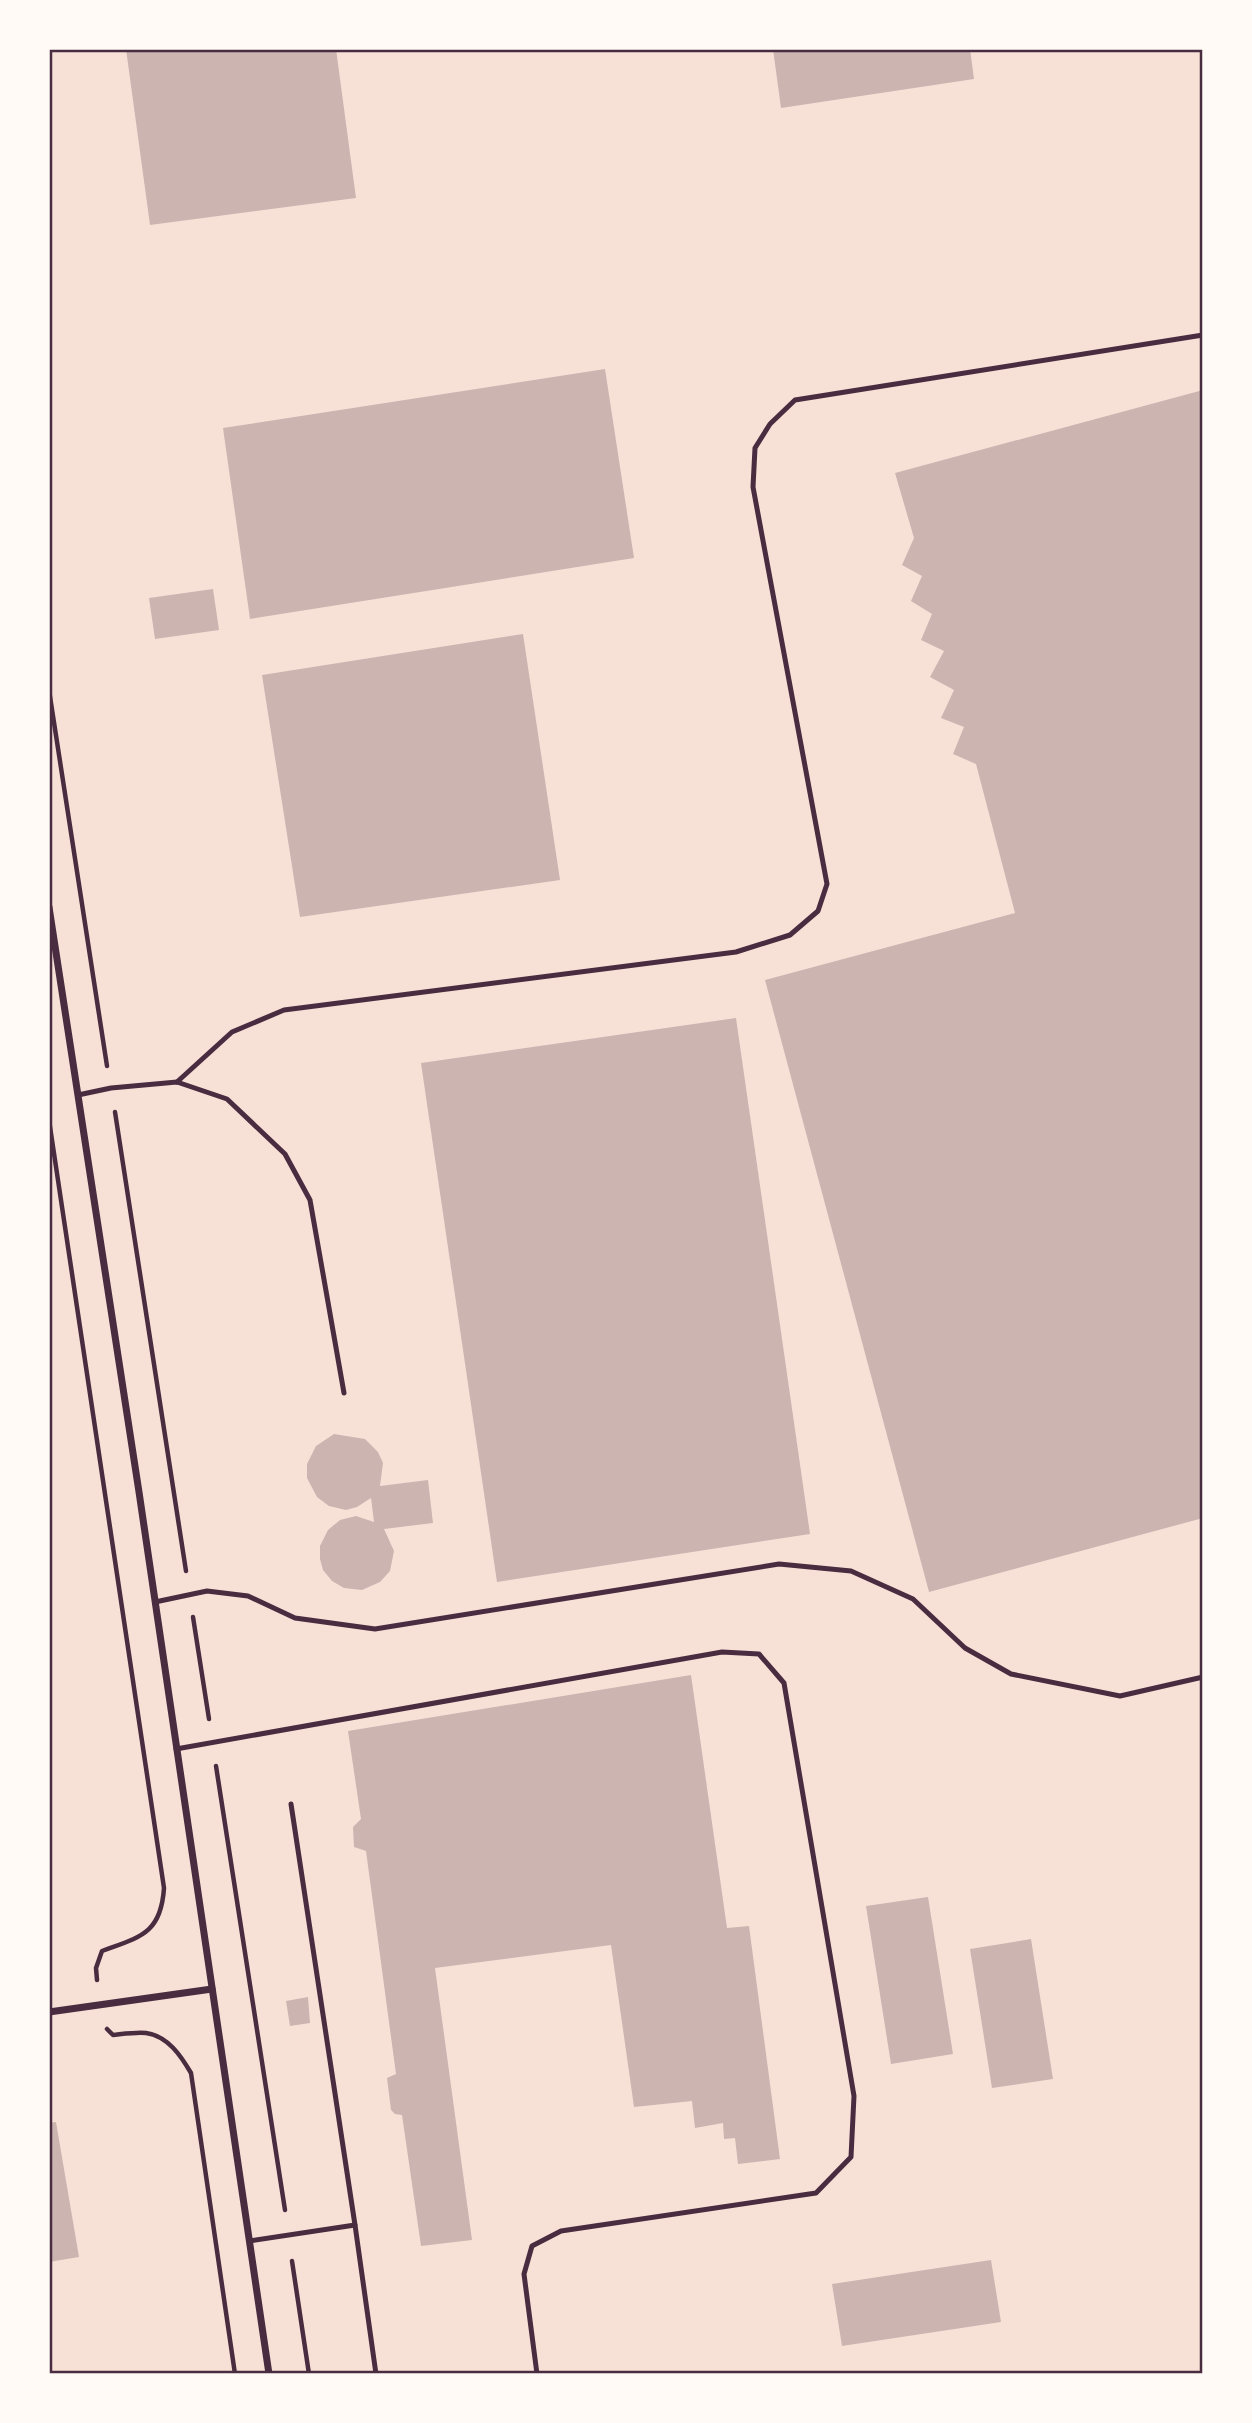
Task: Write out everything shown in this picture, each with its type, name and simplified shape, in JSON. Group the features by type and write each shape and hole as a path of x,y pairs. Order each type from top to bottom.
{"street":[{"path":"49,907 269,2374"},
{"path":"49,2012 212,1989"}],"lane":[{"path":"177,1082 232,1032 284,1010 736,951 790,935 818,911 827,884 753,487 755,448 770,424 795,400 1203,335"},
{"path":"78,1095 111,1088 177,1082 227,1100 285,1154 310,1200 344,1393"},
{"path":"155,1602 207,1591 248,1596 295,1618 375,1629 779,1564 851,1571 913,1599 965,1648 1011,1674 1120,1696 1203,1677"},
{"path":"176,1749 722,1652 759,1654 784,1683 854,2096 852,2157 816,2193 561,2231 532,2246 524,2274 537,2374"},
{"path":"291,1804 376,2374"},
{"path":"249,2241 355,2225"}],"path":[{"path":"49,690 309,2374"},
{"path":"49,1120 164,1888 159,1913 143,1936 102,1951 96,1968 100,2005 105,2028 113,2035 147,2033 159,2038 173,2046 191,2073 235,2374"}],"building":[{"path":"126,49 336,49 356,198 150,225"},
{"path":"773,49 970,49 974,79 781,108"},
{"path":"605,369 634,558 250,619 223,428"},
{"path":"1203,390 1203,1518 929,1592 765,980 1015,913 976,764 953,754 964,727 941,718 954,690 930,677 944,651 921,640 932,614 911,601 922,576 902,565 914,538 895,473"},
{"path":"213,589 219,630 155,639 149,598"},
{"path":"523,634 560,880 300,917 262,675"},
{"path":"736,1018 810,1534 497,1582 421,1063"},
{"path":"334,1434 365,1439 378,1452 383,1463 380,1486 428,1480 433,1523 384,1529 394,1551 390,1571 380,1582 362,1590 344,1588 332,1581 323,1570 320,1559 320,1546 328,1530 340,1520 356,1516 374,1522 371,1498 346,1510 329,1506 317,1497 307,1478 307,1464 316,1446"},
{"path":"691,1675 727,1928 749,1926 780,2159 738,2164 735,2138 724,2139 723,2123 695,2128 692,2101 634,2107 611,1945 435,1968 472,2240 421,2246 402,2115 391,2110 387,2078 396,2074 366,1851 354,1847 353,1827 361,1819 348,1731"},
{"path":"928,1897 953,2054 891,2064 866,1906"},
{"path":"1031,1939 1053,2079 992,2088 970,1949"},
{"path":"308,1997 310,2023 290,2026 286,2001"},
{"path":"56,2122 79,2257 49,2262 49,2123"},
{"path":"991,2260 1001,2322 842,2346 832,2284"}]}
